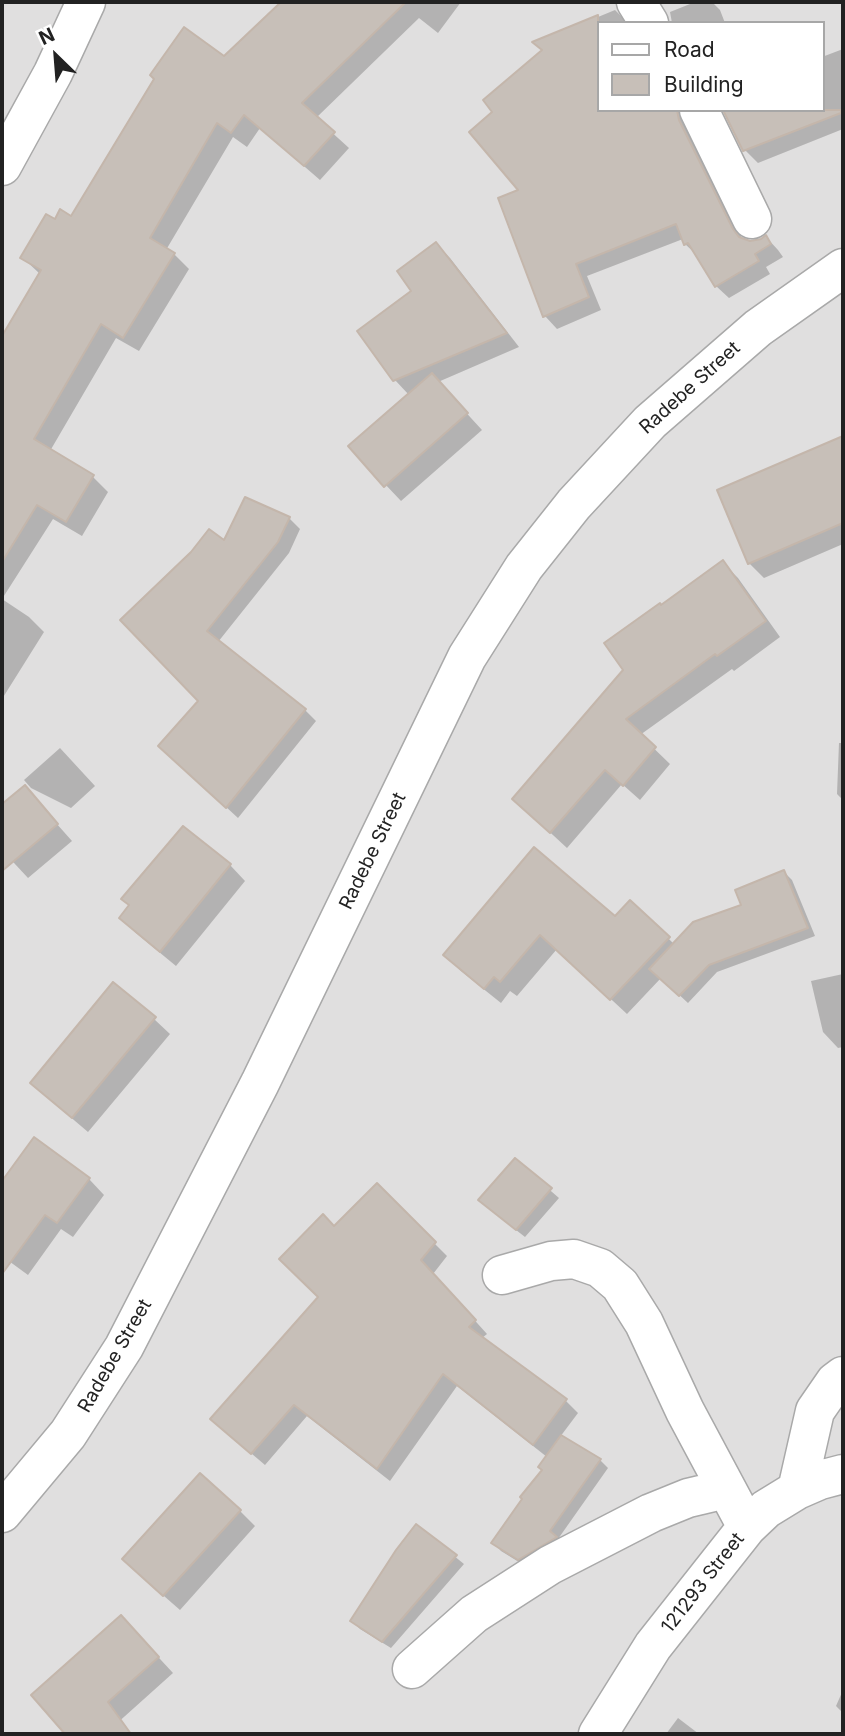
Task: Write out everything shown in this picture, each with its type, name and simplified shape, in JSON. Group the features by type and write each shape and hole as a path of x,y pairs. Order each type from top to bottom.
{"street":[{"path":"2,166 53,73 86,2"},
{"path":"636,2 648,21"},
{"path":"700,112 752,219"},
{"name":"Radebe Street","path":"2,1513 68,1434 124,1347 260,1083 467,657 524,567 574,504 650,422 758,328 843,268"},
{"path":"502,1275 551,1261 573,1259 600,1268 620,1285 645,1323 685,1411 747,1527"},
{"path":"797,1490 815,1411 835,1382 843,1376"},
{"name":"121293 Street","path":"598,1734 653,1646 747,1527 766,1509 797,1490 843,1474"},
{"path":"412,1670 474,1614 550,1565 651,1513 688,1498 726,1489"}],"shaded area":[{"path":"2,2 843,2 843,1734 2,1734"}],"building":[{"path":"281,2 406,2 302,103 335,132 304,166 244,115 231,133 217,123 150,238 175,253 123,338 101,324 34,439 94,475 66,522 37,505 2,562 2,336 41,270 20,258 46,214 55,219 60,209 71,216 154,79 150,75 184,27 224,56"},
{"path":"598,15 596,112 677,112 733,229 739,237 750,241 766,235 771,244 755,254 759,261 715,287 688,243 684,245 676,224 576,264 589,297 543,317 498,198 518,190 469,132 492,112 483,100 542,50 532,42"},
{"path":"841,110 841,113 743,151 724,112"},
{"path":"436,242 507,333 393,381 357,331 411,291 397,271"},
{"path":"432,373 468,413 384,487 348,446"},
{"path":"843,436 843,523 748,564 717,490"},
{"path":"245,497 290,517 278,542 207,631 306,709 226,808 158,746 198,701 120,620 191,552 209,529 224,540"},
{"path":"723,560 766,621 717,656 715,654 626,719 656,747 623,786 605,770 550,833 512,799 623,670 604,643"},
{"path":"25,785 58,824 2,871 2,804"},
{"path":"183,826 231,864 160,952 119,918 129,905 121,899"},
{"path":"534,847 615,916 630,900 670,937 610,1000 540,935 500,982 494,977 484,989 443,955"},
{"path":"784,870 808,928 709,965 679,996 649,969 693,922 741,905 735,890"},
{"path":"113,982 156,1017 72,1118 30,1083"},
{"path":"34,1137 90,1178 57,1223 45,1215 2,1274 2,1181"},
{"path":"515,1158 552,1188 516,1230 478,1200"},
{"path":"377,1183 436,1242 421,1260 476,1320 469,1327 567,1399 533,1445 443,1374 377,1469 294,1405 251,1454 210,1419 318,1297 279,1259 323,1214 334,1226"},
{"path":"561,1435 601,1459 550,1531 557,1537 518,1560 491,1543 522,1499 520,1497 542,1470 538,1467"},
{"path":"200,1473 241,1510 163,1596 122,1559"},
{"path":"416,1524 457,1555 382,1642 350,1621"},
{"path":"121,1615 159,1657 108,1702 131,1734 65,1734 31,1695"}]}
